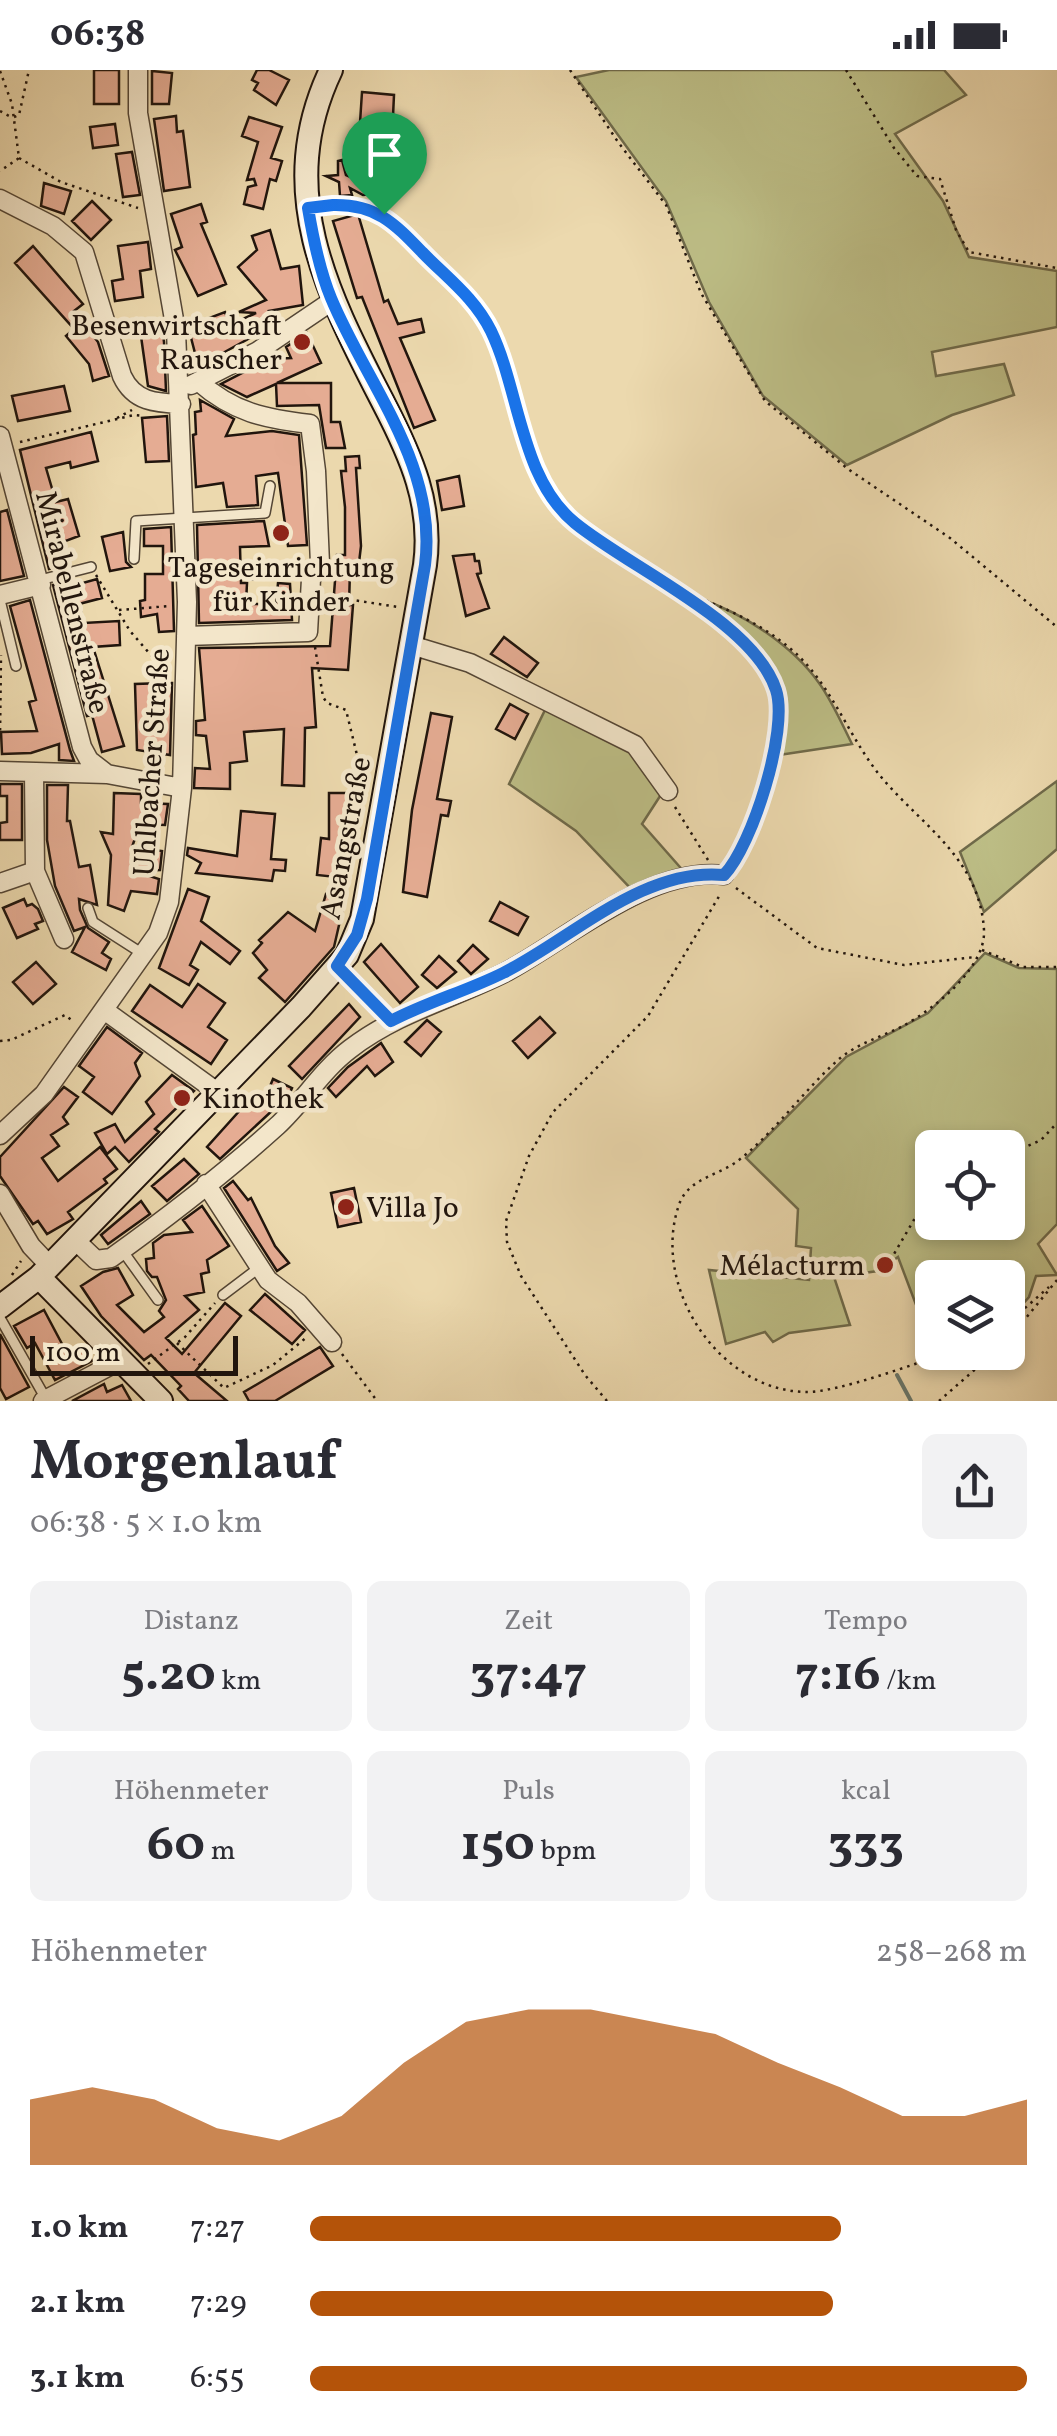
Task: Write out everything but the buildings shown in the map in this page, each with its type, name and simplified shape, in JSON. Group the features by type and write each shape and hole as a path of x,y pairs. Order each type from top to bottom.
{"street":[{"name":"Uhlbacher Straße","path":"0,1135 44,1094 158,933 168,902 182,788 187,605 181,396 176,331 138,114 138,70"},
{"name":"Asangstraße","path":"1,1309 44,1271 220,1094 347,955 362,919 426,555 421,486 406,447 332,301 308,208 308,140 315,108 331,70"},
{"path":"0,199 53,226 84,252 122,376 131,390 156,403 181,396 332,301"},
{"path":"186,636 308,632 312,580 320,564 310,424 249,414 218,398 199,382"},
{"name":"Mirabellenstraße","path":"2,440 82,747 89,760 106,774"},
{"path":"0,598 41,582"},
{"path":"411,645 470,663 537,700 635,745 668,791"},
{"path":"0,771 106,774 182,788"},
{"path":"34,772 35,871 64,940"},
{"path":"0,882 35,871"},
{"path":"74,1238 98,1261 109,1260 278,1125 341,1055 391,1021 504,973 633,896 681,879 722,877"},
{"path":"104,1010 220,1094"},
{"path":"206,1184 268,1280 320,1326 332,1342"},
{"path":"0,1194 44,1271 161,1401"},
{"path":"45,1400 121,1360"}],"lane":[{"path":"134,559 136,521 265,512 270,486"},
{"path":"41,582 92,567"},
{"path":"248,576 304,576 312,580"},
{"path":"0,598 16,666"},
{"path":"88,908 93,922 143,954"},
{"path":"122,1250 158,1300"},
{"path":"223,1295 260,1267"},
{"path":"1,1309 45,1400"}],"path":[{"path":"12,118 19,115 29,70"},
{"path":"570,70 666,205 701,293 764,401 848,469 959,546 1057,627"},
{"path":"846,70 917,176 940,179 956,230 969,252 1057,268"},
{"path":"0,71 12,104 19,158"},
{"path":"0,111 12,118"},
{"path":"19,158 79,190 154,211"},
{"path":"0,171 19,158"},
{"path":"308,208 354,205 384,214 454,279 492,332 539,470 564,512 627,561 748,619 788,646 815,672 880,777 960,858 982,918 977,957 927,1010 845,1054 743,1157 690,1187 680,1205 673,1246 678,1282 702,1332 735,1366 768,1384 798,1392 821,1391 915,1363"},
{"path":"2,440 116,419 131,410"},
{"path":"92,567 116,610 149,655 172,680 184,686"},
{"path":"607,1401 582,1372 522,1276 507,1242 507,1216 529,1156 552,1112 646,1019 718,901 722,877 736,858 774,762 780,706 771,678 755,656 679,589"},
{"path":"333,596 417,612"},
{"path":"116,610 187,605"},
{"path":"0,738 1,642 6,627"},
{"path":"315,646 323,697 327,703 346,710 357,755 372,774 387,782"},
{"path":"668,791 722,877 812,947 904,965 977,957"},
{"path":"980,950 1019,966 1057,968"},
{"path":"337,966 391,1021"},
{"path":"0,1041 64,1016 88,1032"},
{"path":"1025,1148 1037,1143 1057,1123"},
{"path":"875,1262 885,1262 894,1254 915,1218"},
{"path":"0,1281 12,1275"},
{"path":"1025,1322 1057,1280"},
{"path":"1025,1306 1050,1287"},
{"path":"160,1352 177,1343 223,1295"},
{"path":"177,1343 224,1388 273,1364 320,1326"},
{"path":"332,1342 377,1401"},
{"path":"939,1401 974,1370"}],"green space":[{"path":"609,70 944,70 966,95 895,134 943,201 969,257 1057,271 1057,327 932,352 936,376 1004,364 1014,395 952,415 847,465 763,396 709,302 666,201 576,77"},
{"path":"700,599 749,622 795,656 824,690 852,744 779,755 781,704 766,666 737,634 698,603"},
{"path":"546,708 632,748 664,790 642,824 686,874 635,893 576,831 509,784"},
{"path":"1057,781 1057,849 984,912 960,852"},
{"path":"985,953 1019,968 1057,969 1057,1224 1038,1244 1057,1275 1036,1276 1025,1301 1025,1260 915,1260 915,1302 898,1257 878,1271 834,1277 850,1325 789,1333 773,1342 765,1332 726,1344 709,1270 809,1280 811,1248 796,1246 798,1209 746,1158 846,1057 928,1013"}],"waterway":[{"path":"897,1375 911,1401"}],"place":[{"name":"Besenwirtschaft Rauscher","path":"302,342"},
{"name":"Tageseinrichtung für Kinder","path":"281,533"},
{"name":"Kinothek","path":"182,1098"},
{"name":"Villa Jo","path":"346,1207"},
{"name":"Mélacturm","path":"885,1265"}],"route":[{"path":"354,205 384,214 454,279 486,323 539,470 564,512 627,561 679,589 733,634 768,672 780,712 774,762 736,858 724,875 686,878 633,896 504,973 391,1021 337,966 357,935 367,899 425,565 426,515 421,486 406,447 326,286 308,208 354,205"}]}
